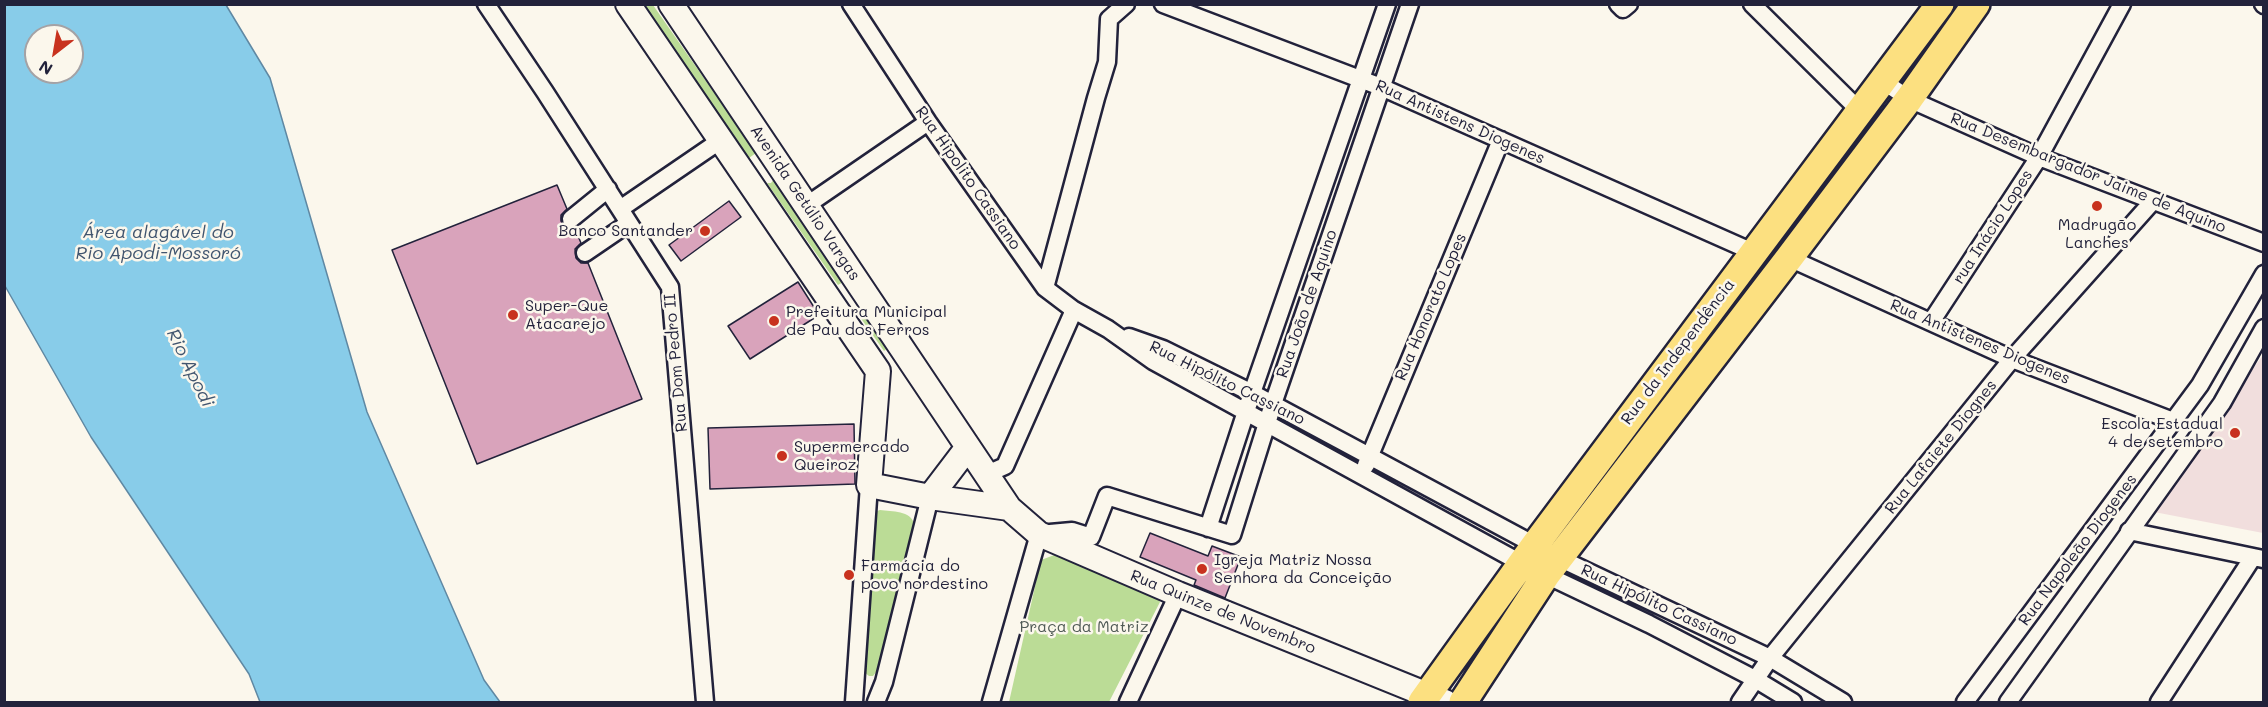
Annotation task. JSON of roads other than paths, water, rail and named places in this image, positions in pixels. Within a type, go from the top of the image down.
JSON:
[{"type":"highway","name":"Rua da Independência","points":[[1463,702],[1552,566],[1909,99],[1976,4]]},
{"type":"highway","name":"Rua da Independência","points":[[1431,700],[1528,554],[1883,81],[1933,7]]},
{"type":"main road","name":"Avenida Getúlio Vargas","points":[[628,4],[878,371],[869,485]]},
{"type":"main road","name":"Avenida Getúlio Vargas","points":[[671,4],[1009,508]]},
{"type":"main road","points":[[930,497],[968,447]]},
{"type":"main road","points":[[869,485],[930,497],[1009,508]]},
{"type":"main road","name":"Rua Quinze de Novembro","points":[[1009,508],[1039,534],[1431,700]]},
{"type":"street","name":"Rua Dom Pedro II","points":[[486,4],[670,287],[705,702]]},
{"type":"street","name":"Rua Hipolito Cassiano","points":[[851,4],[928,122],[1045,288],[1074,310],[1108,329]]},
{"type":"street","points":[[1045,288],[1107,62],[1109,19],[1126,4]]},
{"type":"street","name":"Rua Antistens Diogenes","points":[[1163,4],[1382,87],[1753,252]]},
{"type":"street","name":"Rua João de Aquino","points":[[1387,4],[1252,393],[1208,528],[1232,535],[1273,404],[1410,4]]},
{"type":"street","points":[[1752,4],[1860,111]]},
{"type":"street","name":"rua Inácio Lopes","points":[[1931,322],[2039,157],[2122,4]]},
{"type":"street","name":"Rua Desembargador Jaime de Aquino","points":[[1883,81],[1909,99],[2039,157],[2264,243]]},
{"type":"street","points":[[807,205],[928,122]]},
{"type":"street","points":[[585,253],[625,216],[721,140]]},
{"type":"street","name":"Rua Honorato Lopes","points":[[1362,475],[1501,140]]},
{"type":"street","points":[[571,219],[608,189]]},
{"type":"street","name":"Rua Lafaiete Diognes","points":[[1740,702],[1770,658],[2012,359],[2153,201]]},
{"type":"street","name":"Rua Antistenes Diogenes","points":[[1789,258],[2012,359],[2173,421]]},
{"type":"street","name":"Rua Napoleão Diogenes","points":[[1965,702],[2200,385],[2264,274]]},
{"type":"street","points":[[987,474],[1005,466],[1074,310]]},
{"type":"street","name":"Rua Napoleão Diogenes","points":[[2008,702],[2222,403],[2264,328]]},
{"type":"street","name":"Rua Hipólito Cassiano","points":[[1108,329],[1163,349],[1370,455],[1528,554]]},
{"type":"street","name":"Rua Hipólito Cassiano","points":[[1108,329],[1153,361],[1362,475],[1552,566],[1770,658],[1843,702]]},
{"type":"street","points":[[2200,385],[2222,403]]},
{"type":"street","points":[[854,702],[869,485]]},
{"type":"street","points":[[991,702],[1039,534],[1072,531],[1091,537],[1107,496],[1208,528]]},
{"type":"street","points":[[876,702],[884,682],[930,497]]},
{"type":"street","points":[[2130,531],[2258,558],[2159,702]]},
{"type":"street","name":"Rua Hipólito Cassiano","points":[[1552,566],[1649,624],[1755,679],[1793,702]]},
{"type":"street","points":[[1128,702],[1178,594]]},
{"type":"water","name":"Área alagável do Rio Apodi-Mossoró","points":[[5,4],[226,5],[270,78],[367,412],[484,680],[500,702],[260,702],[249,674],[91,437],[5,286]]},
{"type":"place","name":"Madrugão Lanches","points":[[2097,206]]},
{"type":"place","name":"Banco Santander","points":[[705,231]]},
{"type":"place","name":"Super-Que Atacarejo","points":[[513,315]]},
{"type":"place","name":"Prefeitura Municipal de Pau dos Ferros","points":[[774,321]]},
{"type":"place","name":"Escola Estadual 4 de setembro","points":[[2235,433]]},
{"type":"place","name":"Supermercado Queiroz","points":[[782,456]]},
{"type":"place","name":"Igreja Matriz Nossa Senhora da Conceição","points":[[1202,569]]},
{"type":"place","name":"Farmácia do povo nordestino","points":[[849,575]]},
{"type":"water label","name":"Rio Apodi","points":[[190,368]]},
{"type":"park label","name":"Praça da Matriz","points":[[1084,627]]}]
